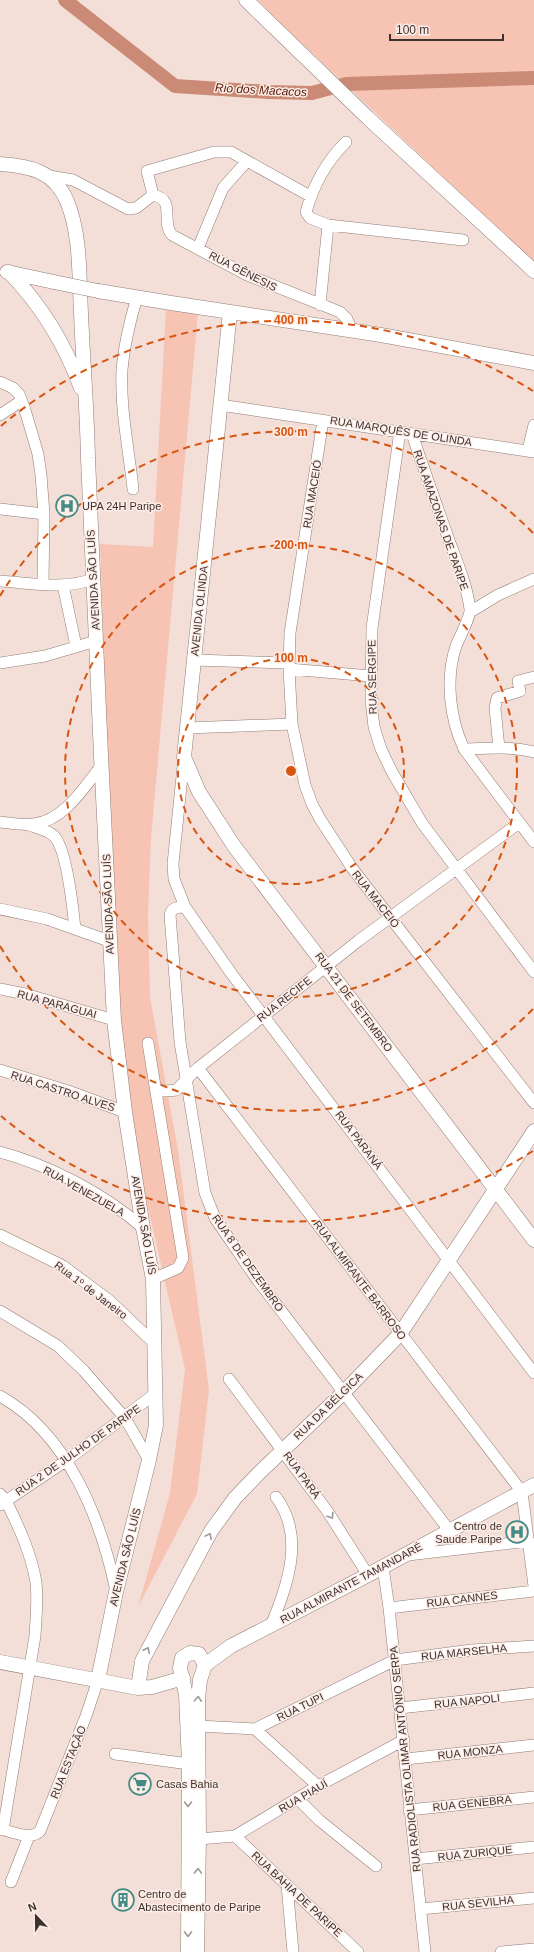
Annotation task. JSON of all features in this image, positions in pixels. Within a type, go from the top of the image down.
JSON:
[{"type":"main road","points":[[246,0],[328,80],[534,271]]},
{"type":"main road","name":"AVENIDA SÃO LUÍS","points":[[0,164],[15,165],[37,170],[49,176],[61,189],[72,215],[76,244],[86,406],[114,1020],[125,1112],[143,1228],[153,1279],[156,1425],[149,1460],[116,1592],[98,1680]]},
{"type":"main road","points":[[5,271],[35,301],[56,333],[73,367],[86,406]]},
{"type":"main road","points":[[5,271],[98,291],[352,330],[534,363]]},
{"type":"main road","name":"AVENIDA OLINDA","points":[[184,757],[230,312]]},
{"type":"main road","name":"RUA 21 DE SETEMBRO","points":[[184,757],[199,792],[215,819],[534,1240]]},
{"type":"main road","name":"RUA DA BÉLGICA","points":[[138,1688],[142,1661],[211,1531],[235,1498],[283,1450],[343,1394],[400,1334],[534,1130]]},
{"type":"main road","name":"RUA ALMIRANTE TAMANDARÉ","points":[[182,1678],[180,1668],[182,1658],[190,1653],[202,1659],[231,1646],[404,1556],[449,1530],[528,1489]]},
{"type":"main road","points":[[196,1952],[199,1839],[198,1699],[202,1659]]},
{"type":"main road","points":[[0,1662],[138,1688],[152,1687],[182,1678],[186,1695],[188,1764],[188,1952]]},
{"type":"street","points":[[346,142],[332,158],[310,196],[306,212],[307,216],[328,225],[463,240]]},
{"type":"street","points":[[49,176],[73,180],[128,209],[136,208],[153,195],[147,171],[222,151],[238,155],[310,196]]},
{"type":"street","points":[[198,248],[223,188],[247,160]]},
{"type":"street","name":"RUA GÊNESIS","points":[[153,195],[162,198],[167,205],[169,231],[172,234],[247,275],[344,315],[352,330]]},
{"type":"street","points":[[320,305],[328,225]]},
{"type":"street","points":[[133,489],[122,393],[122,370],[129,325],[137,297]]},
{"type":"street","points":[[0,382],[13,388],[19,394],[38,454],[44,514],[43,584]]},
{"type":"street","points":[[0,415],[22,400]]},
{"type":"street","name":"RUA MARQUÊS DE OLINDA","points":[[220,405],[531,451]]},
{"type":"street","name":"RUA MACEIÓ","points":[[323,420],[290,633],[289,666],[292,724],[302,770],[312,804],[352,868],[534,1103]]},
{"type":"street","points":[[531,451],[534,425]]},
{"type":"street","name":"RUA SERGIPE","points":[[400,431],[372,628],[371,700],[374,727],[381,749],[422,823],[534,972]]},
{"type":"street","name":"RUA AMAZONAS DE PARIPE","points":[[412,434],[463,580],[470,612]]},
{"type":"street","points":[[0,509],[44,514]]},
{"type":"street","points":[[534,578],[498,595],[470,612],[456,647],[452,663],[450,682],[453,718],[457,734],[464,749],[534,842]]},
{"type":"street","points":[[0,581],[63,585],[82,584],[94,579]]},
{"type":"street","points":[[63,585],[76,646]]},
{"type":"street","points":[[0,663],[45,656],[96,641]]},
{"type":"street","points":[[194,660],[289,666],[371,676]]},
{"type":"street","points":[[499,748],[495,708],[497,698],[520,691],[518,682],[534,677]]},
{"type":"street","points":[[187,728],[292,724]]},
{"type":"street","points":[[464,749],[499,748],[521,749],[534,752]]},
{"type":"street","name":"AVENIDA OLINDA","points":[[184,757],[173,864],[178,893],[185,907]]},
{"type":"street","points":[[0,822],[35,824],[54,817],[66,809],[102,764]]},
{"type":"street","name":"RUA RECIFE","points":[[156,1091],[176,1090],[180,1088],[186,1078],[326,966],[519,823]]},
{"type":"street","points":[[27,824],[54,835],[59,842],[69,885],[75,929]]},
{"type":"street","name":"RUA PARANÁ","points":[[185,907],[231,973],[450,1260],[534,1373]]},
{"type":"street","name":"RUA 8 DE DEZEMBRO","points":[[185,907],[174,908],[170,914],[180,1042],[205,1193],[211,1211],[256,1278],[343,1394],[449,1530]]},
{"type":"street","points":[[0,909],[47,919],[110,941]]},
{"type":"street","name":"RUA PARAGUAI","points":[[0,989],[25,994],[114,1020]]},
{"type":"street","points":[[148,1043],[183,1258],[178,1268],[153,1279]]},
{"type":"street","name":"RUA ALMIRANTE BARROSO","points":[[198,1068],[400,1334],[528,1489]]},
{"type":"street","name":"RUA CASTRO ALVES","points":[[0,1070],[68,1091],[125,1112]]},
{"type":"street","name":"RUA VENEZUELA","points":[[0,1152],[55,1172],[130,1216],[143,1228]]},
{"type":"street","name":"Rua 1º de Janeiro","points":[[0,1235],[63,1266],[110,1301],[155,1344]]},
{"type":"street","points":[[0,1311],[58,1346],[84,1371],[125,1418],[149,1460]]},
{"type":"street","name":"RUA PARÁ","points":[[229,1379],[328,1512],[368,1575]]},
{"type":"street","name":"RUA 2 DE JULHO DE PARIPE","points":[[2,1500],[67,1460],[156,1394]]},
{"type":"street","points":[[0,1396],[39,1426],[67,1460],[89,1504],[108,1560],[116,1592]]},
{"type":"street","points":[[134,1434],[153,1438]]},
{"type":"street","points":[[528,1489],[529,1541],[534,1586]]},
{"type":"street","points":[[271,1626],[286,1585],[292,1550],[290,1528],[282,1507],[276,1497]]},
{"type":"street","points":[[2,1500],[28,1550],[36,1583],[37,1604],[35,1636],[1,1830],[29,1836],[11,1882]]},
{"type":"street","points":[[404,1556],[529,1541]]},
{"type":"street","points":[[108,1560],[111,1563],[122,1566]]},
{"type":"street","name":"RUA RADIOLISTA OLIMAR ANTÔNIO SERPA","points":[[383,1567],[390,1608],[406,1759],[409,1810],[422,1909],[425,1952]]},
{"type":"street","name":"RUA CANNES","points":[[390,1608],[534,1591]]},
{"type":"street","name":"RUA MARSELHA","points":[[395,1660],[472,1650],[534,1646]]},
{"type":"street","name":"RUA TUPI","points":[[199,1726],[255,1729],[395,1660]]},
{"type":"street","name":"RUA ESTAÇÃO","points":[[29,1836],[37,1834],[40,1831],[84,1723],[98,1680]]},
{"type":"street","name":"RUA NAPOLI","points":[[400,1708],[534,1693]]},
{"type":"street","points":[[255,1729],[318,1786]]},
{"type":"street","name":"RUA PIAUÍ","points":[[199,1839],[235,1836],[318,1786],[404,1740]]},
{"type":"street","name":"RUA MONZA","points":[[406,1759],[534,1745]]},
{"type":"street","points":[[115,1754],[188,1764]]},
{"type":"street","name":"RUA GENEBRA","points":[[409,1810],[534,1797]]},
{"type":"street","points":[[297,1798],[319,1820],[376,1866]]},
{"type":"street","name":"RUA BAHIA DE PARIPE","points":[[235,1836],[358,1952]]},
{"type":"street","name":"RUA ZURIQUE","points":[[415,1859],[534,1847]]},
{"type":"street","points":[[287,1885],[293,1952]]},
{"type":"street","name":"RUA SEVILHA","points":[[422,1909],[534,1898]]},
{"type":"street","points":[[501,1952],[534,1949]]},
{"type":"shaded area","points":[[258,0],[534,0],[534,263],[289,31]]},
{"type":"shaded area","points":[[166,308],[198,313],[151,838],[148,913],[150,997],[178,1150],[209,1390],[197,1494],[138,1607],[170,1493],[185,1369],[126,1112],[103,764],[103,625],[100,544],[153,547]]},
{"type":"waterway","name":"Rio dos Macacos","points":[[65,0],[175,86],[268,92],[312,93],[346,84],[534,78]]},
{"type":"place","name":"UPA 24H Paripe","points":[[67,506]]},
{"type":"place","name":"Centro de Saude Paripe","points":[[517,1532]]},
{"type":"place","name":"Casas Bahia","points":[[140,1784]]},
{"type":"place","name":"Centro de Abastecimento de Paripe","points":[[123,1900]]}]
